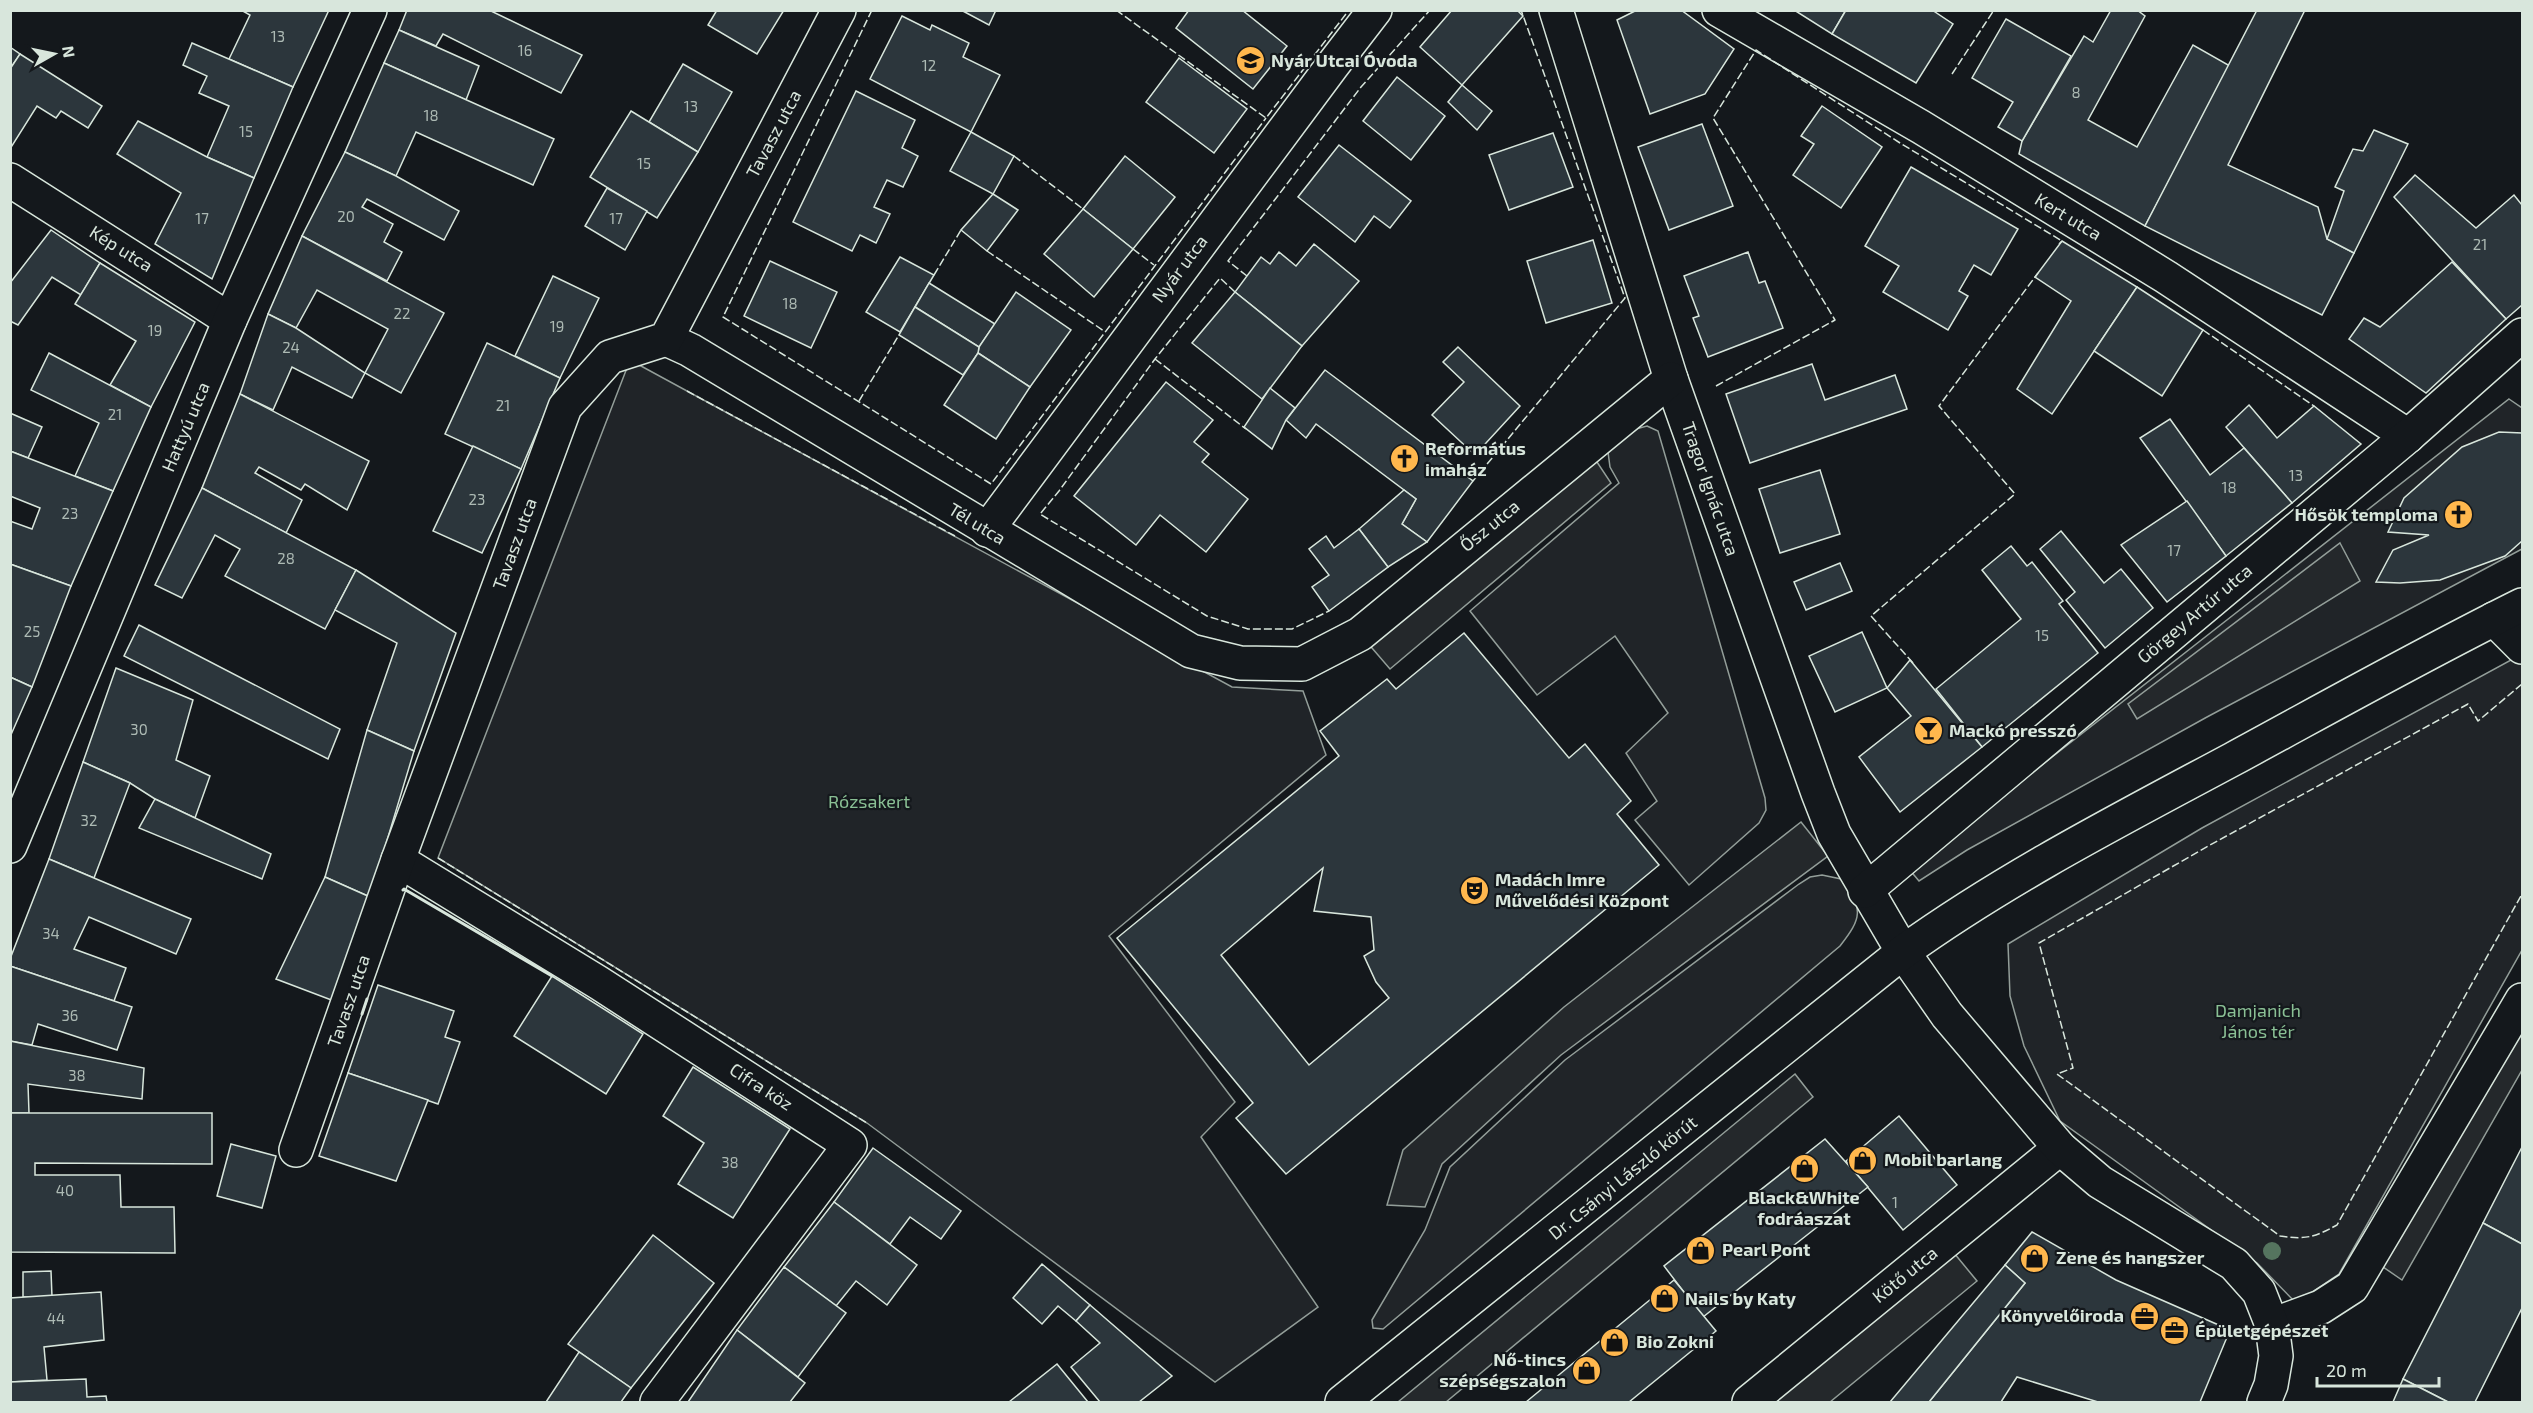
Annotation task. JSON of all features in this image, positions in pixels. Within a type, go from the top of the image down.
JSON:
[{"type":"street","name":"Hattyú utca","points":[[10,846],[230,320],[370,10]]},
{"type":"street","name":"Tavasz utca","points":[[296,1150],[398,860],[566,407],[610,357],[666,339],[839,10]]},
{"type":"street","name":"Nyár utca","points":[[987,530],[1375,10]]},
{"type":"street","name":"Tragor Ignác utca","points":[[1556,10],[1671,379],[1834,834],[1865,891],[1903,952]]},
{"type":"street","name":"Kert utca","points":[[1719,10],[1921,127],[2166,277],[2408,436]]},
{"type":"street","name":"Kép utca","points":[[10,180],[230,320]]},
{"type":"street","name":"Görgey Artúr utca","points":[[1865,891],[2408,436],[2523,334]]},
{"type":"street","name":"Tél utca","points":[[666,339],[690,350],[1191,651],[1240,663],[1302,664]]},
{"type":"street","name":"Ősz utca","points":[[1302,664],[1360,634],[1671,379]]},
{"type":"street","points":[[2264,1402],[2271,1385],[2276,1356],[2272,1325],[2259,1292],[2234,1264],[2100,1182],[2060,1148],[1947,1015],[1903,952],[1934,930],[2070,848],[2523,605]]},
{"type":"street","points":[[2494,619],[2523,647]]},
{"type":"street","name":"Cifra köz","points":[[398,860],[599,983],[850,1145],[657,1402]]},
{"type":"street","name":"Dr. Csányi László körút","points":[[1342,1402],[1903,952]]},
{"type":"street","points":[[2272,1325],[2321,1307],[2352,1287],[2523,1000]]},
{"type":"street","name":"Kötő utca","points":[[1749,1402],[2060,1148]]},
{"type":"green space","name":"Rózsakert","points":[[630,360],[1232,687],[1303,691],[1326,755],[1109,936],[1235,1102],[1201,1137],[1318,1307],[1215,1382],[867,1123],[438,858]]},
{"type":"green space","points":[[2509,399],[2522,408],[2522,549],[2207,717],[1967,850],[1919,881],[1909,869]]},
{"type":"green space","points":[[1647,426],[1658,431],[1765,798],[1766,810],[1759,823],[1689,885],[1635,820],[1657,801],[1626,753],[1668,713],[1615,636],[1537,695],[1470,611],[1619,483],[1610,467],[1608,452],[1632,430]]},
{"type":"green space","name":"Damjanich János tér","points":[[2522,654],[2522,950],[2339,1274],[2296,1303],[2257,1263],[2060,1121],[2024,1046],[2010,996],[2008,944],[2202,828]]},
{"type":"green space","points":[[1822,875],[1841,879],[1857,906],[1853,928],[1840,946],[1383,1329],[1373,1328],[1372,1320],[1425,1230],[1450,1167],[1565,1060],[1799,884],[1810,877]]},
{"type":"shaded area","points":[[1587,447],[1611,483],[1390,669],[1360,634]]},
{"type":"shaded area","points":[[2340,543],[2360,581],[2137,719],[2128,704]]},
{"type":"shaded area","points":[[1801,822],[1828,856],[1561,1055],[1442,1164],[1425,1207],[1387,1205],[1403,1150],[1564,1007]]},
{"type":"shaded area","points":[[2522,1000],[2522,1070],[2402,1280],[2370,1258]]},
{"type":"shaded area","points":[[1795,1074],[1813,1097],[1446,1402],[1398,1402]]},
{"type":"shaded area","points":[[1945,1242],[1977,1281],[1830,1402],[1749,1402]]},
{"type":"building","points":[[241,10],[329,10],[293,87],[229,59],[250,15]]},
{"type":"building","points":[[407,10],[489,10],[582,55],[561,93],[443,34],[436,46],[399,30]]},
{"type":"building","points":[[717,10],[784,10],[757,54],[708,25]]},
{"type":"building","points":[[961,10],[996,10],[989,25]]},
{"type":"building","points":[[1189,10],[1242,10],[1287,46],[1253,89],[1176,28]]},
{"type":"building","points":[[1452,10],[1517,10],[1523,16],[1462,85],[1420,47]]},
{"type":"building","points":[[1637,10],[1681,10],[1734,49],[1705,94],[1650,114],[1617,20]]},
{"type":"building","points":[[1794,10],[1846,10],[1832,34]]},
{"type":"building","points":[[1846,10],[1932,10],[1953,24],[1916,83],[1832,34]]},
{"type":"building","points":[[2111,10],[2137,10],[2145,16],[2088,120],[2137,147],[2193,45],[2230,66],[2145,226],[2019,154],[2022,141],[2084,36],[2093,42]]},
{"type":"building","points":[[2257,10],[2305,10],[2228,165],[2318,207],[2327,239],[2354,253],[2322,315],[2145,226]]},
{"type":"building","points":[[902,16],[930,30],[932,25],[969,43],[963,57],[1000,75],[971,132],[870,79]]},
{"type":"building","points":[[2006,19],[2071,56],[2022,141],[1998,127],[2013,102],[1972,78]]},
{"type":"building","points":[[399,30],[479,66],[466,100],[384,63]]},
{"type":"building","points":[[192,43],[293,87],[254,178],[207,157],[229,106],[199,93],[207,76],[183,65]]},
{"type":"building","points":[[10,47],[20,54],[10,69]]},
{"type":"building","points":[[20,54],[102,106],[88,128],[61,111],[56,118],[37,106],[10,149],[10,69]]},
{"type":"building","points":[[1179,58],[1247,109],[1214,153],[1146,102]]},
{"type":"building","points":[[384,63],[554,139],[533,185],[416,132],[396,176],[345,152]]},
{"type":"building","points":[[683,64],[732,92],[698,152],[649,122]]},
{"type":"building","points":[[1397,77],[1445,116],[1411,160],[1363,121]]},
{"type":"building","points":[[1462,85],[1492,111],[1477,130],[1448,102]]},
{"type":"building","points":[[856,91],[915,120],[902,148],[918,156],[903,187],[887,180],[874,207],[890,214],[876,243],[860,235],[852,251],[793,222]]},
{"type":"building","points":[[1822,106],[1882,147],[1841,208],[1793,175],[1814,144],[1801,136]]},
{"type":"building","points":[[631,111],[698,152],[657,218],[590,177]]},
{"type":"building","points":[[138,121],[207,157],[254,178],[212,279],[155,244],[181,193],[117,154]]},
{"type":"building","points":[[1702,124],[1733,206],[1669,230],[1638,147]]},
{"type":"building","points":[[2374,130],[2408,144],[2354,253],[2327,239],[2344,191],[2335,187],[2353,149],[2363,151]]},
{"type":"building","points":[[971,132],[1014,156],[993,194],[950,171]]},
{"type":"building","points":[[1553,133],[1573,187],[1509,210],[1489,155]]},
{"type":"building","points":[[1339,145],[1411,201],[1390,228],[1374,216],[1355,242],[1298,197]]},
{"type":"building","points":[[345,152],[396,176],[459,211],[444,240],[367,199],[362,207],[393,224],[384,242],[402,252],[387,281],[302,236]]},
{"type":"building","points":[[1125,156],[1175,197],[1133,249],[1083,209]]},
{"type":"building","points":[[1911,167],[2018,229],[1991,275],[1974,265],[1959,291],[1968,296],[1948,330],[1883,292],[1899,266],[1865,246]]},
{"type":"building","points":[[2415,175],[2476,228],[2514,195],[2522,205],[2522,305],[2506,319],[2394,197]]},
{"type":"building","points":[[607,188],[647,211],[625,250],[585,226]]},
{"type":"building","points":[[993,194],[1018,210],[987,251],[961,230]]},
{"type":"building","points":[[1083,209],[1133,249],[1094,297],[1044,254]]},
{"type":"building","points":[[51,230],[100,263],[81,295],[52,277],[18,325],[10,321],[10,283]]},
{"type":"building","points":[[302,236],[444,313],[401,393],[365,373],[388,329],[317,290],[296,328],[268,314]]},
{"type":"building","points":[[1593,240],[1612,303],[1546,323],[1527,261]]},
{"type":"building","points":[[2062,241],[2137,287],[2052,414],[2017,389],[2071,301],[2035,277]]},
{"type":"building","points":[[1314,244],[1359,281],[1302,346],[1235,292],[1261,257],[1270,264],[1279,252],[1296,266]]},
{"type":"building","points":[[1748,252],[1759,283],[1765,281],[1783,328],[1708,357],[1693,318],[1699,316],[1684,276]]},
{"type":"building","points":[[900,257],[934,275],[900,332],[866,312]]},
{"type":"building","points":[[770,261],[837,292],[811,348],[744,316]]},
{"type":"building","points":[[2452,262],[2506,319],[2426,393],[2349,339],[2364,318],[2380,327]]},
{"type":"building","points":[[100,263],[195,322],[151,407],[110,385],[136,341],[75,304]]},
{"type":"building","points":[[553,276],[599,298],[560,378],[515,356]]},
{"type":"building","points":[[929,283],[995,324],[979,347],[915,307]]},
{"type":"building","points":[[2137,287],[2203,330],[2162,396],[2094,351]]},
{"type":"building","points":[[1016,292],[1071,330],[1030,387],[978,353],[979,347]]},
{"type":"building","points":[[1235,292],[1302,346],[1262,399],[1192,343]]},
{"type":"building","points":[[915,307],[979,347],[978,353],[963,375],[899,335]]},
{"type":"building","points":[[268,314],[296,328],[365,373],[352,398],[292,367],[273,410],[240,394]]},
{"type":"building","points":[[487,343],[560,378],[521,469],[445,434]]},
{"type":"building","points":[[1458,347],[1520,406],[1475,455],[1432,415],[1464,382],[1443,362]]},
{"type":"building","points":[[49,353],[151,407],[113,491],[75,476],[99,423],[31,390]]},
{"type":"building","points":[[978,353],[1030,387],[996,439],[944,405]]},
{"type":"building","points":[[1812,364],[1825,400],[1895,375],[1907,409],[1750,463],[1726,394]]},
{"type":"building","name":"Református imaház","points":[[1325,370],[1473,481],[1427,542],[1402,524],[1416,499],[1316,424],[1306,438],[1286,420]]},
{"type":"building","points":[[1166,382],[1213,420],[1194,442],[1209,454],[1202,462],[1248,499],[1206,552],[1160,515],[1136,545],[1074,496]]},
{"type":"building","points":[[1270,388],[1295,408],[1286,420],[1272,449],[1244,427]]},
{"type":"building","points":[[240,394],[369,461],[347,510],[305,484],[301,490],[259,467],[255,473],[302,500],[286,533],[202,488]]},
{"type":"building","points":[[2249,405],[2277,438],[2314,406],[2361,444],[2292,503],[2226,427]]},
{"type":"building","points":[[10,413],[42,427],[28,458],[10,451]]},
{"type":"building","points":[[2170,419],[2210,475],[2244,448],[2292,503],[2226,556],[2140,438]]},
{"type":"building","name":"Hősök temploma","points":[[2499,432],[2522,433],[2522,541],[2505,556],[2440,580],[2376,582],[2393,550],[2429,535],[2388,532],[2404,498],[2462,447]]},
{"type":"building","points":[[473,446],[521,469],[482,553],[433,531]]},
{"type":"building","points":[[10,451],[113,491],[71,586],[10,564],[10,521],[32,529],[40,508],[10,496]]},
{"type":"building","points":[[1820,470],[1840,534],[1780,553],[1759,489]]},
{"type":"building","points":[[202,488],[356,570],[325,629],[225,576],[240,549],[215,535],[182,598],[155,585]]},
{"type":"building","points":[[1404,490],[1416,499],[1402,524],[1427,542],[1388,567],[1359,529]]},
{"type":"building","points":[[2187,501],[2226,556],[2167,602],[2121,545]]},
{"type":"building","points":[[1359,529],[1388,567],[1329,611],[1312,587],[1329,575],[1309,549],[1326,536],[1334,548]]},
{"type":"building","points":[[2061,531],[2104,583],[2121,569],[2153,608],[2105,648],[2066,600],[2075,592],[2040,549]]},
{"type":"building","points":[[2011,546],[2027,566],[2032,562],[2063,601],[2059,604],[2098,653],[1982,747],[1936,689],[2021,619],[1982,570]]},
{"type":"building","points":[[1840,563],[1852,591],[1806,610],[1794,582]]},
{"type":"building","points":[[10,564],[71,586],[32,687],[10,677]]},
{"type":"building","points":[[356,570],[456,633],[414,751],[367,730],[397,643],[335,610]]},
{"type":"building","points":[[139,625],[340,729],[328,759],[124,656]]},
{"type":"building","points":[[1862,632],[1887,688],[1835,712],[1809,656]]},
{"type":"building","name":"Madách Imre Művelődési Központ","points":[[1464,633],[1569,758],[1585,744],[1631,801],[1617,814],[1659,865],[1286,1174],[1236,1118],[1253,1103],[1117,938],[1339,756],[1320,731],[1387,679],[1396,689]],"holes":[[[1323,868],[1314,911],[1371,917],[1374,950],[1364,956],[1376,982],[1389,998],[1309,1065],[1221,955]]]},
{"type":"building","points":[[1910,660],[1982,747],[1900,812],[1859,757],[1911,716],[1887,688]]},
{"type":"building","points":[[116,668],[193,700],[176,760],[210,776],[195,818],[155,799],[130,783],[83,762]]},
{"type":"building","points":[[10,677],[32,687],[10,737]]},
{"type":"building","points":[[367,730],[414,751],[370,897],[325,877]]},
{"type":"building","points":[[83,762],[130,783],[94,878],[49,859]]},
{"type":"building","points":[[155,799],[271,854],[262,879],[139,828]]},
{"type":"building","points":[[49,859],[191,919],[176,954],[89,917],[74,949],[126,968],[114,1001],[10,966],[10,959]]},
{"type":"building","points":[[325,877],[370,897],[334,1001],[276,979]]},
{"type":"building","points":[[10,966],[132,1007],[117,1050],[38,1024],[32,1045],[10,1041]]},
{"type":"building","points":[[552,976],[643,1034],[606,1094],[514,1036]]},
{"type":"building","points":[[378,985],[454,1011],[445,1037],[460,1042],[438,1104],[348,1073]]},
{"type":"building","points":[[10,1041],[144,1068],[142,1099],[28,1084],[29,1113],[10,1113]]},
{"type":"building","points":[[693,1067],[790,1129],[733,1218],[678,1184],[704,1143],[663,1116]]},
{"type":"building","points":[[348,1073],[428,1100],[396,1181],[319,1156]]},
{"type":"building","points":[[10,1113],[212,1113],[212,1164],[35,1163],[35,1175],[120,1175],[121,1207],[174,1207],[175,1253],[10,1252]]},
{"type":"building","points":[[1899,1116],[1957,1185],[1903,1230],[1846,1161]]},
{"type":"building","points":[[1825,1139],[1868,1187],[1703,1317],[1664,1266]]},
{"type":"building","points":[[231,1144],[276,1156],[262,1208],[217,1196]]},
{"type":"building","points":[[2522,1147],[2522,1244],[2483,1223]]},
{"type":"building","points":[[873,1148],[961,1211],[941,1239],[910,1217],[890,1244],[834,1202]]},
{"type":"building","points":[[834,1202],[917,1265],[887,1305],[856,1281],[836,1306],[784,1267]]},
{"type":"building","points":[[2483,1223],[2522,1244],[2522,1308],[2475,1402],[2448,1402],[2403,1379]]},
{"type":"building","points":[[2032,1232],[2116,1280],[2230,1330],[2200,1402],[2098,1402],[2017,1377],[2001,1402],[1929,1402],[2025,1283],[2005,1265]]},
{"type":"building","points":[[653,1235],[714,1283],[631,1388],[568,1344]]},
{"type":"building","points":[[1042,1264],[1090,1305],[1076,1321],[1058,1306],[1042,1324],[1013,1298]]},
{"type":"building","points":[[2005,1265],[2025,1283],[1929,1402],[1890,1402]]},
{"type":"building","points":[[784,1267],[846,1313],[798,1377],[737,1330]]},
{"type":"building","points":[[51,1271],[52,1297],[23,1297],[23,1272]]},
{"type":"building","points":[[1674,1280],[1716,1331],[1629,1402],[1526,1402]]},
{"type":"building","points":[[101,1292],[104,1340],[44,1347],[47,1380],[10,1382],[10,1298]]},
{"type":"building","points":[[1090,1305],[1172,1376],[1139,1402],[1100,1402],[1071,1367],[1100,1343],[1076,1321]]},
{"type":"building","points":[[737,1330],[805,1383],[790,1402],[688,1402]]},
{"type":"building","points":[[579,1352],[631,1388],[621,1402],[546,1402]]},
{"type":"building","points":[[1057,1364],[1088,1402],[1009,1402]]},
{"type":"building","points":[[86,1379],[87,1397],[106,1396],[107,1402],[10,1402],[10,1382]]},
{"type":"building","points":[[2403,1379],[2448,1402],[2393,1402]]},
{"type":"fence","points":[[872,10],[723,317],[991,484],[1266,118]]},
{"type":"fence","points":[[1116,10],[1266,118],[1349,10]]},
{"type":"fence","points":[[1247,276],[1228,261],[1361,87],[1430,10]]},
{"type":"fence","points":[[1473,481],[1625,298],[1521,10]]},
{"type":"fence","points":[[1952,74],[1994,10]]},
{"type":"fence","points":[[1716,386],[1835,320],[1713,118],[1756,50],[1900,143],[2062,241],[2059,244]]},
{"type":"fence","points":[[1014,156],[1083,209]]},
{"type":"fence","points":[[934,275],[961,230]]},
{"type":"fence","points":[[1133,249],[1154,265]]},
{"type":"fence","points":[[987,251],[1104,331]]},
{"type":"fence","points":[[1913,663],[1871,616],[2015,494],[1939,406],[2038,273]]},
{"type":"fence","points":[[1235,292],[1220,278],[1155,359],[1040,514],[1207,616],[1248,629],[1292,629],[1329,611]]},
{"type":"fence","points":[[2203,330],[2314,406]]},
{"type":"fence","points":[[859,401],[899,335]]},
{"type":"fence","points":[[1155,359],[1246,429]]},
{"type":"fence","points":[[687,391],[955,536]]},
{"type":"fence","points":[[2522,684],[2478,721],[2468,704],[2210,845],[2039,943],[2073,1068],[2057,1074],[2280,1236],[2297,1238],[2316,1235],[2337,1225],[2522,894]]},
{"type":"fence","points":[[438,858],[867,1123]]},
{"type":"wall","points":[[403,890],[552,976]]},
{"type":"wall","points":[[362,1014],[367,999]]},
{"type":"place","name":"Nyár Utcai Óvoda","points":[[1250,61]]},
{"type":"place","name":"Református imaház","points":[[1404,459]]},
{"type":"place","name":"Hősök temploma","points":[[2459,515]]},
{"type":"place","name":"Mackó presszó","points":[[1928,731]]},
{"type":"place","name":"Madách Imre Művelődési Központ","points":[[1474,890]]},
{"type":"place","name":"Mobil barlang","points":[[1863,1160]]},
{"type":"place","name":"Black&White fodráaszat","points":[[1804,1169]]},
{"type":"place","name":"Pearl Pont","points":[[1701,1250]]},
{"type":"place","name":"Zene és hangszer","points":[[2035,1258]]},
{"type":"place","name":"Nails by Katy","points":[[1664,1299]]},
{"type":"place","name":"Könyvelőiroda","points":[[2145,1316]]},
{"type":"place","name":"Épületgépészet","points":[[2174,1331]]},
{"type":"place","name":"Bio Zokni","points":[[1615,1342]]},
{"type":"place","name":"Nő-tincs szépségszalon","points":[[1587,1370]]}]
